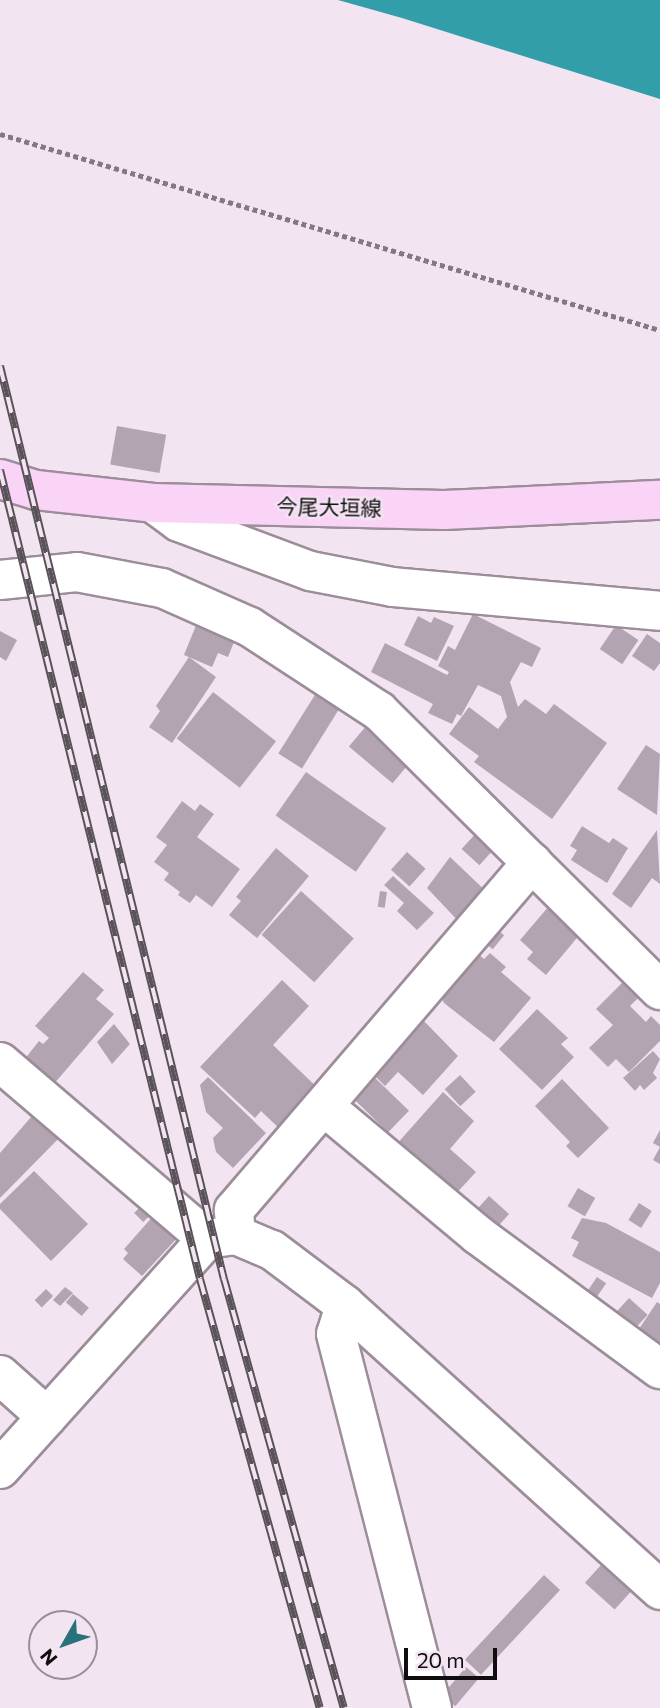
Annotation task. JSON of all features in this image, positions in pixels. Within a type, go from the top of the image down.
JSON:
[{"type":"main road","name":"今尾大垣線","points":[[0,479],[36,490],[153,503],[444,510],[660,499]]},
{"type":"street","points":[[153,503],[179,522],[310,571],[393,587],[660,611]]},
{"type":"street","points":[[0,580],[77,572],[162,588],[250,627],[379,711],[660,990]]},
{"type":"street","points":[[0,1469],[47,1416],[221,1237],[234,1210],[533,862]]},
{"type":"street","points":[[0,1062],[221,1237],[272,1250],[345,1305],[660,1590]]},
{"type":"street","points":[[325,1107],[478,1235],[660,1369]]},
{"type":"street","points":[[345,1305],[336,1334],[432,1708]]},
{"type":"street","points":[[0,1375],[47,1416]]},
{"type":"path","points":[[0,134],[660,330]]},
{"type":"water","points":[[338,0],[660,0],[660,99],[402,18]]},
{"type":"building","points":[[117,426],[166,435],[159,473],[110,464]]},
{"type":"building","points":[[473,614],[541,648],[532,667],[521,662],[510,682],[518,707],[525,699],[546,714],[554,704],[607,743],[552,819],[474,762],[479,756],[449,734],[469,707],[498,729],[507,717],[501,696],[478,685],[461,716],[457,714],[452,724],[428,713],[433,704],[371,672],[385,643],[447,675],[449,672],[438,666],[448,646],[455,650]]},
{"type":"building","points":[[418,616],[431,623],[434,617],[454,626],[437,661],[404,645]]},
{"type":"building","points":[[199,618],[236,637],[228,657],[218,653],[212,667],[184,655]]},
{"type":"building","points":[[616,625],[638,640],[622,664],[600,649]]},
{"type":"building","points":[[0,631],[17,640],[6,661],[0,657]]},
{"type":"building","points":[[647,634],[660,643],[660,663],[654,671],[632,656]]},
{"type":"building","points":[[189,657],[216,677],[172,743],[149,727],[160,711],[156,706]]},
{"type":"building","points":[[318,690],[342,705],[302,768],[278,754]]},
{"type":"building","points":[[213,692],[276,741],[240,788],[177,738]]},
{"type":"building","points":[[372,719],[416,756],[393,783],[349,747]]},
{"type":"building","points":[[646,745],[660,754],[657,815],[617,789]]},
{"type":"building","points":[[306,772],[386,828],[356,872],[276,815]]},
{"type":"building","points":[[182,801],[195,811],[200,804],[214,814],[197,837],[240,869],[212,907],[196,895],[190,903],[178,895],[180,892],[164,880],[169,873],[154,862],[167,845],[156,837]]},
{"type":"building","points":[[582,826],[609,843],[613,838],[628,848],[607,883],[571,860],[577,850],[570,846]]},
{"type":"building","points":[[657,830],[660,884],[652,878],[631,908],[612,894]]},
{"type":"building","points":[[477,832],[495,848],[479,865],[462,849]]},
{"type":"building","points":[[276,848],[309,876],[257,938],[229,915],[241,901],[236,897]]},
{"type":"building","points":[[407,852],[426,869],[410,887],[391,870]]},
{"type":"building","points":[[450,857],[492,897],[462,925],[427,888]]},
{"type":"building","points":[[393,876],[434,913],[417,930],[397,911],[404,903],[384,885]]},
{"type":"building","points":[[301,891],[354,939],[314,982],[262,935]]},
{"type":"building","points":[[380,891],[387,892],[385,908],[378,907]]},
{"type":"building","points":[[549,906],[581,933],[546,975],[527,959],[533,952],[520,940]]},
{"type":"building","points":[[494,927],[504,935],[493,949],[483,941]]},
{"type":"building","points":[[477,953],[484,959],[490,953],[506,967],[501,972],[531,998],[494,1042],[444,1003],[440,995]]},
{"type":"building","points":[[83,972],[104,990],[96,999],[114,1014],[53,1085],[24,1060],[39,1041],[43,1044],[49,1038],[35,1026]]},
{"type":"building","points":[[282,980],[309,1006],[273,1045],[324,1094],[285,1134],[261,1111],[255,1118],[200,1067]]},
{"type":"building","points":[[623,982],[639,997],[630,1006],[646,1022],[651,1016],[660,1025],[660,1041],[629,1072],[616,1059],[608,1067],[589,1048],[613,1025],[596,1009]]},
{"type":"building","points":[[537,1009],[568,1038],[561,1044],[574,1057],[542,1090],[499,1049]]},
{"type":"building","points":[[423,1020],[458,1056],[423,1095],[398,1072],[385,1086],[373,1074]]},
{"type":"building","points":[[114,1024],[130,1044],[112,1064],[97,1042]]},
{"type":"building","points":[[653,1051],[660,1059],[653,1073],[657,1078],[644,1090],[640,1085],[635,1091],[623,1078]]},
{"type":"building","points":[[460,1075],[476,1092],[460,1106],[445,1089]]},
{"type":"building","points":[[373,1076],[409,1111],[388,1132],[352,1098]]},
{"type":"building","points":[[208,1077],[266,1133],[233,1168],[216,1152],[213,1138],[223,1128],[206,1112],[200,1085]]},
{"type":"building","points":[[562,1079],[609,1128],[578,1158],[566,1146],[570,1142],[535,1106]]},
{"type":"building","points":[[443,1092],[474,1121],[450,1149],[476,1172],[452,1198],[395,1146]]},
{"type":"building","points":[[38,1109],[63,1134],[0,1198],[0,1153]]},
{"type":"building","points":[[660,1130],[660,1147],[653,1143]]},
{"type":"building","points":[[660,1147],[660,1164],[653,1160]]},
{"type":"building","points":[[34,1171],[88,1224],[51,1261],[0,1209],[0,1204]]},
{"type":"building","points":[[578,1188],[595,1198],[585,1216],[568,1206]]},
{"type":"building","points":[[489,1196],[509,1214],[492,1233],[472,1215]]},
{"type":"building","points":[[144,1203],[153,1212],[143,1222],[134,1213]]},
{"type":"building","points":[[639,1203],[652,1211],[641,1228],[628,1220]]},
{"type":"building","points":[[155,1214],[179,1236],[142,1276],[123,1259],[128,1253],[124,1249]]},
{"type":"building","points":[[582,1218],[606,1223],[660,1252],[660,1283],[652,1298],[572,1256],[579,1242],[571,1238]]},
{"type":"building","points":[[597,1277],[606,1283],[592,1305],[582,1299]]},
{"type":"building","points":[[65,1287],[73,1293],[60,1306],[53,1300]]},
{"type":"building","points":[[46,1289],[53,1296],[42,1307],[35,1300]]},
{"type":"building","points":[[73,1294],[89,1308],[82,1316],[66,1302]]},
{"type":"building","points":[[629,1298],[648,1315],[631,1333],[612,1317]]},
{"type":"building","points":[[657,1302],[660,1304],[660,1358],[637,1332]]},
{"type":"building","points":[[601,1565],[631,1592],[615,1610],[585,1583]]},
{"type":"building","points":[[544,1575],[560,1590],[481,1675],[465,1660]]},
{"type":"building","points":[[466,1667],[479,1678],[455,1706],[442,1695]]},
{"type":"railway","points":[[0,366],[224,1279],[344,1708]]},
{"type":"railway","points":[[0,470],[200,1279],[320,1708]]}]
